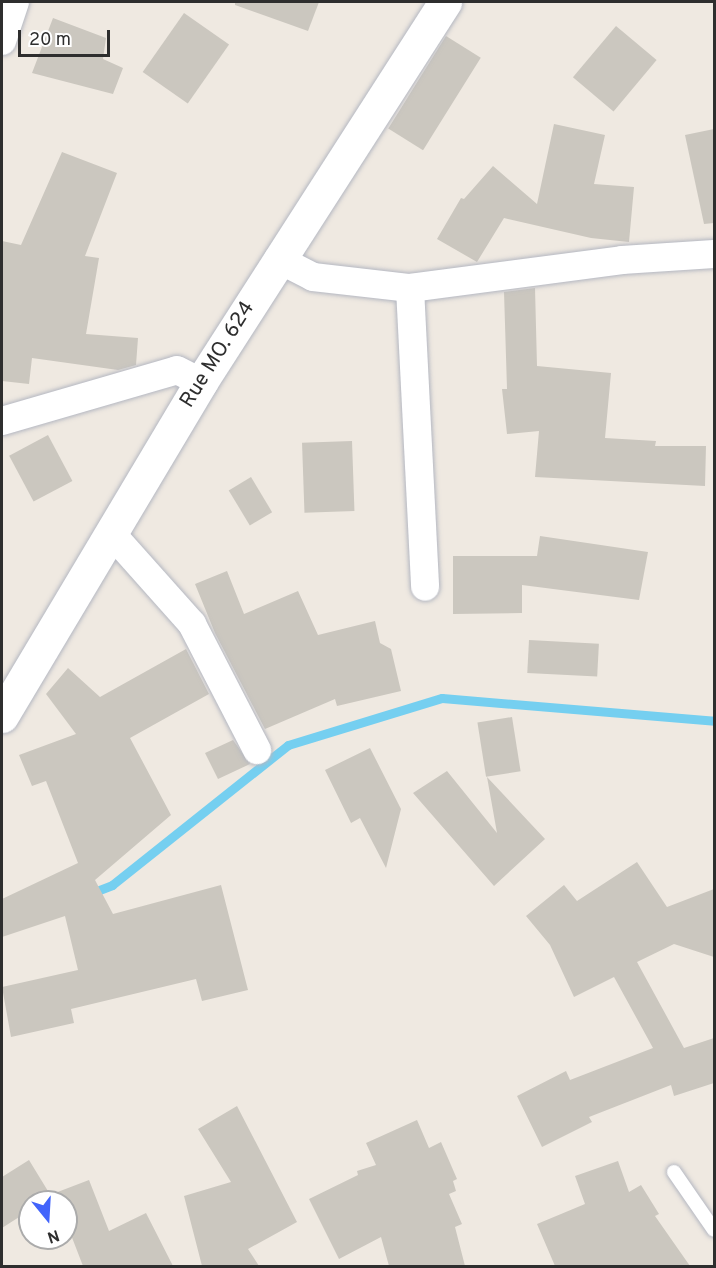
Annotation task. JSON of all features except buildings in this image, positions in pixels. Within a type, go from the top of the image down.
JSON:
[{"type":"street","points":[[2,41],[15,2]]},
{"type":"street","name":"Rue MO. 624","points":[[2,716],[201,382],[445,2]]},
{"type":"street","points":[[278,260],[313,277],[410,288],[622,260],[714,254]]},
{"type":"street","points":[[410,288],[424,587]]},
{"type":"street","points":[[2,421],[177,370],[201,382]]},
{"type":"street","points":[[111,533],[192,624],[258,750]]},
{"type":"lane","points":[[674,1172],[714,1230]]},
{"type":"waterway","points":[[89,894],[112,885],[288,745],[442,698],[714,721]]}]
